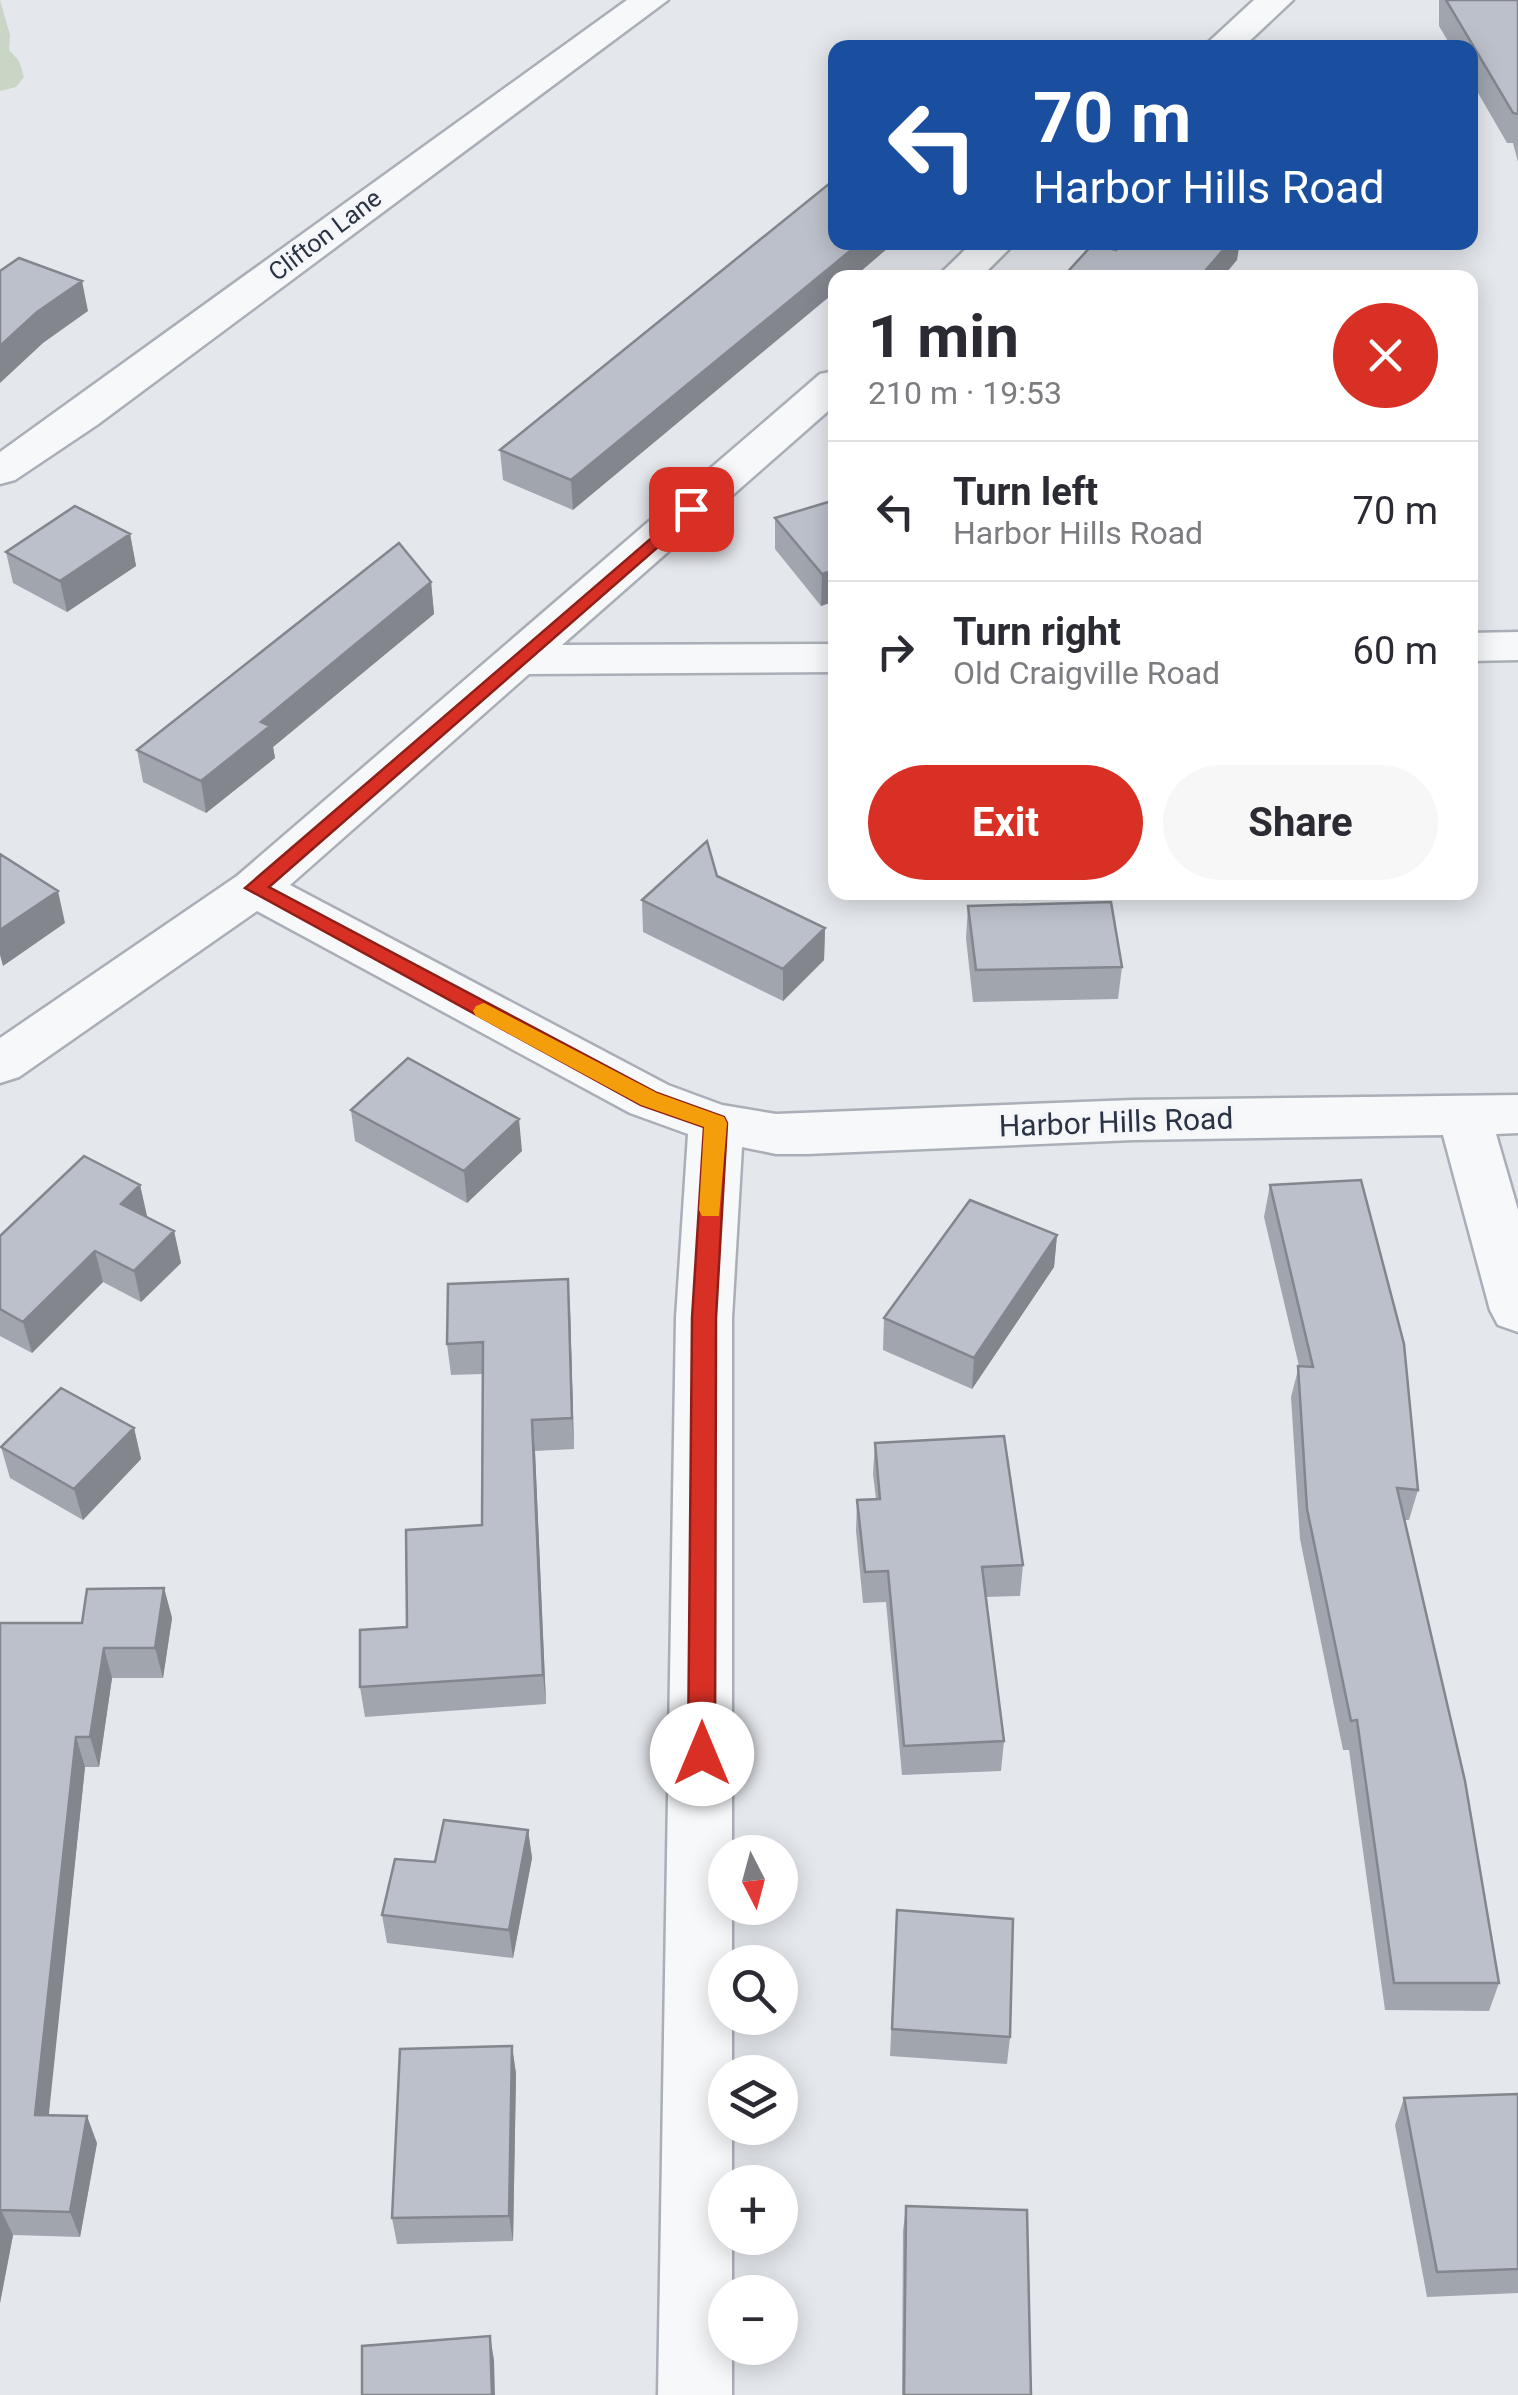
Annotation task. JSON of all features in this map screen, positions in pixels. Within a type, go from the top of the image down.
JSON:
[{"type":"street","name":"Clifton Lane","points":[[0,471],[82,416],[650,0]]},
{"type":"street","points":[[1229,40],[1275,0]]},
{"type":"street","points":[[965,270],[987,250]]},
{"type":"street","points":[[0,1064],[255,888],[828,389]]},
{"type":"street","points":[[1478,647],[1518,646]]},
{"type":"street","points":[[518,660],[828,658]]},
{"type":"street","name":"Harbor Hills Road","points":[[255,888],[649,1099],[716,1123],[776,1134],[1133,1120],[1518,1114]]},
{"type":"street","points":[[1464,1114],[1518,1310]]},
{"type":"street","points":[[695,2395],[704,1318],[716,1123]]},
{"type":"green space","points":[[0,0],[10,35],[9,50],[19,61],[24,77],[16,87],[0,91]]},
{"type":"building","points":[[1446,0],[1518,0],[1518,114],[1513,113],[1478,54],[1478,40],[1470,40]]},
{"type":"building","points":[[828,185],[828,250],[851,250],[571,480],[500,450]]},
{"type":"building","points":[[1088,250],[1223,250],[1206,270],[1069,270]]},
{"type":"building","points":[[19,258],[82,281],[37,312],[0,346],[0,271]]},
{"type":"building","points":[[828,502],[828,572],[822,574],[775,518]]},
{"type":"building","points":[[75,506],[130,534],[60,581],[6,552]]},
{"type":"building","points":[[399,543],[431,582],[261,722],[270,726],[201,781],[137,750]]},
{"type":"building","points":[[707,841],[717,876],[825,928],[783,969],[642,900]]},
{"type":"building","points":[[0,854],[58,891],[0,930]]},
{"type":"building","points":[[1111,902],[1122,967],[976,970],[968,906]]},
{"type":"building","points":[[408,1058],[519,1119],[464,1171],[351,1110]]},
{"type":"building","points":[[84,1156],[140,1185],[121,1204],[174,1231],[134,1271],[95,1251],[23,1322],[0,1309],[0,1236]]},
{"type":"building","points":[[1361,1180],[1404,1344],[1418,1490],[1397,1488],[1465,1781],[1499,1983],[1394,1983],[1357,1720],[1351,1721],[1307,1509],[1298,1366],[1313,1367],[1270,1185]]},
{"type":"building","points":[[970,1200],[1057,1235],[974,1358],[884,1318]]},
{"type":"building","points":[[568,1279],[572,1418],[532,1420],[543,1675],[360,1687],[360,1630],[407,1627],[406,1530],[482,1525],[483,1342],[447,1344],[448,1284]]},
{"type":"building","points":[[61,1388],[134,1428],[74,1489],[1,1447]]},
{"type":"building","points":[[1004,1436],[1023,1565],[982,1567],[1004,1741],[904,1746],[888,1571],[865,1572],[857,1500],[880,1499],[875,1443]]},
{"type":"building","points":[[164,1588],[155,1648],[104,1648],[90,1737],[76,1737],[35,2115],[87,2116],[70,2212],[1,2210],[0,2217],[0,1623],[82,1623],[87,1589]]},
{"type":"building","points":[[444,1820],[528,1830],[509,1930],[382,1915],[395,1859],[435,1862]]},
{"type":"building","points":[[897,1910],[1013,1919],[1010,2037],[892,2029]]},
{"type":"building","points":[[512,2046],[509,2216],[392,2218],[400,2049]]},
{"type":"building","points":[[1518,2094],[1518,2269],[1437,2272],[1404,2098]]},
{"type":"building","points":[[906,2206],[1027,2210],[1031,2395],[904,2395]]},
{"type":"building","points":[[490,2336],[492,2395],[362,2395],[362,2346]]},
{"type":"slow traffic","points":[[484,1011],[649,1099],[716,1123],[710,1210]]},
{"type":"route","points":[[691,509],[255,888],[649,1099],[716,1123],[704,1318],[702,1754]]}]
